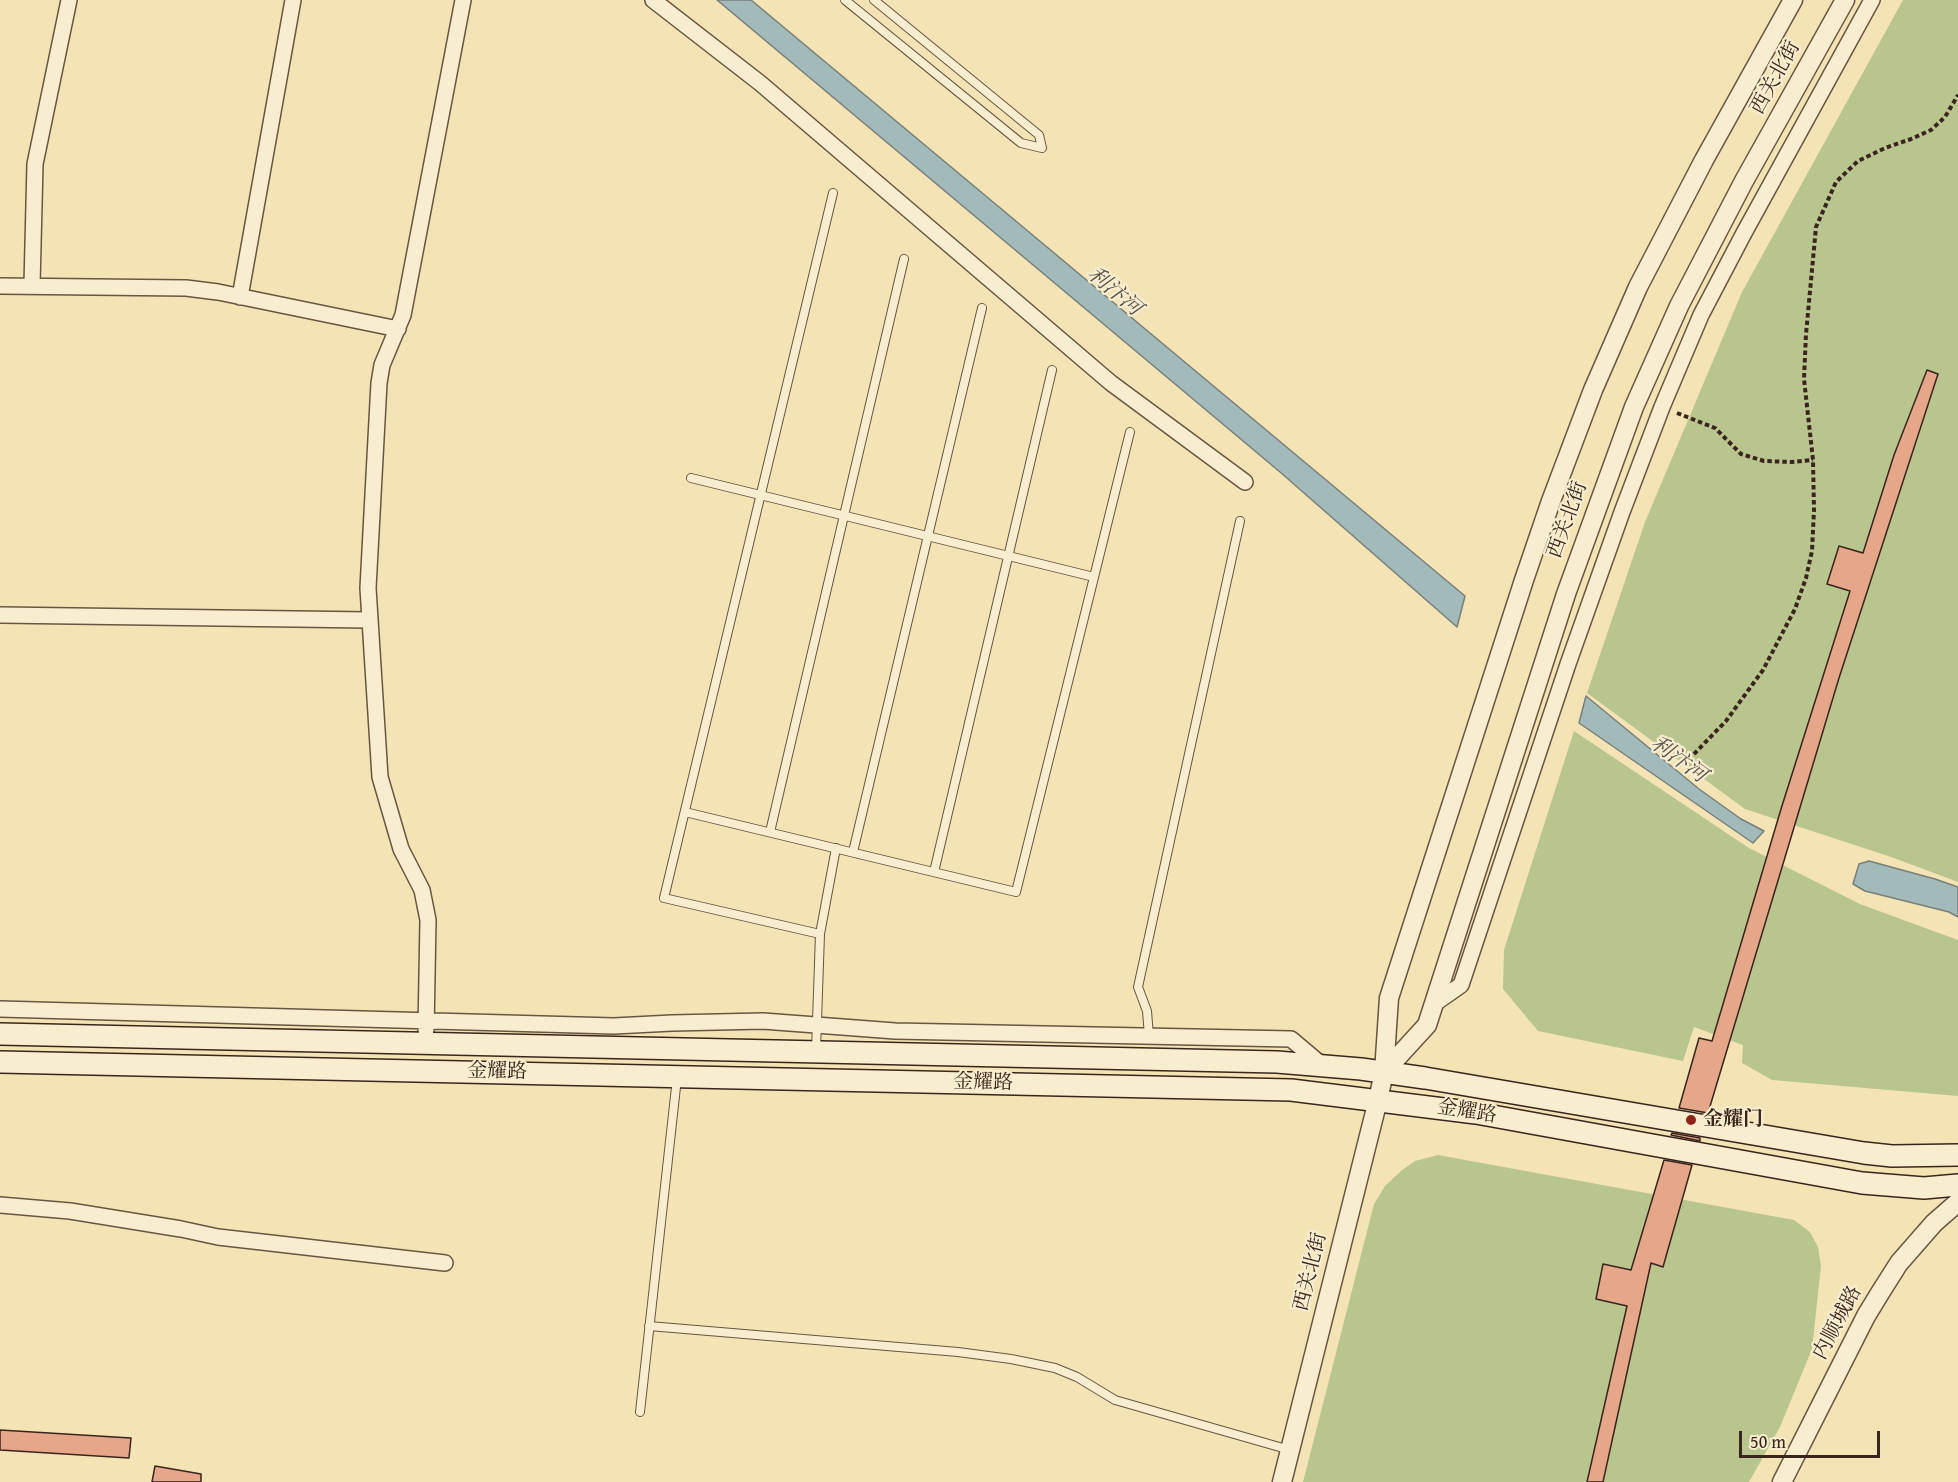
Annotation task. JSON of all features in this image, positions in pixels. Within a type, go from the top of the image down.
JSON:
[{"type":"main road","name":"金耀路","points":[[0,1034],[1276,1062],[1384,1072],[1864,1153],[1898,1156],[1958,1155]]},
{"type":"main road","name":"金耀路","points":[[0,1062],[1291,1090],[1476,1113],[1862,1183],[1924,1188],[1958,1185]]},
{"type":"street","points":[[32,285],[35,164],[69,0]]},
{"type":"street","points":[[240,297],[293,0]]},
{"type":"street","points":[[426,1043],[428,921],[422,890],[401,849],[380,777],[368,588],[379,383],[382,365],[404,315],[463,0]]},
{"type":"street","points":[[652,0],[760,84],[1111,383],[1245,482]]},
{"type":"street","name":"西关北街","points":[[1282,1482],[1378,1100],[1384,1072],[1389,998],[1524,580],[1593,390],[1644,276],[1704,160],[1793,0]]},
{"type":"street","name":"西关北街","points":[[1384,1072],[1427,1025],[1566,594],[1634,407],[1679,306],[1744,181],[1845,0]]},
{"type":"street","points":[[1434,1004],[1461,985],[1568,664],[1662,406],[1701,315],[1872,0]]},
{"type":"street","points":[[0,286],[186,288],[398,329]]},
{"type":"street","points":[[0,615],[369,620]]},
{"type":"street","points":[[0,1010],[614,1026],[763,1021],[895,1031],[1291,1039],[1323,1066]]},
{"type":"street","name":"内顺城路","points":[[1782,1482],[1875,1300],[1899,1263],[1934,1223],[1958,1202]]},
{"type":"street","points":[[0,1205],[70,1211],[218,1237],[445,1263]]},
{"type":"lane","points":[[845,0],[1021,143],[1042,148],[1039,135],[874,0]]},
{"type":"lane","points":[[820,934],[664,898],[833,193]]},
{"type":"lane","points":[[770,832],[904,258]]},
{"type":"lane","points":[[853,852],[982,308]]},
{"type":"lane","points":[[934,872],[1052,369]]},
{"type":"lane","points":[[685,812],[1016,892],[1130,432]]},
{"type":"lane","points":[[691,478],[1094,577]]},
{"type":"lane","points":[[1149,1035],[1147,1011],[1138,987],[1240,521]]},
{"type":"lane","points":[[816,1051],[820,934],[836,848]]},
{"type":"lane","points":[[640,1412],[677,1076]]},
{"type":"lane","points":[[649,1326],[958,1352],[1011,1359],[1055,1368],[1077,1377],[1115,1400],[1290,1450]]},
{"type":"path","points":[[1694,754],[1726,721],[1762,670],[1796,609],[1806,578],[1812,550],[1814,510],[1813,460],[1804,379],[1816,227],[1836,182],[1858,161],[1931,130],[1945,117],[1958,95]]},
{"type":"path","points":[[1662,406],[1715,428],[1741,454],[1764,460],[1792,462],[1813,460]]},
{"type":"green space","points":[[1903,0],[1958,0],[1958,882],[1891,857],[1745,809],[1587,693],[1645,522],[1742,292]]},
{"type":"green space","points":[[1574,731],[1749,848],[1860,904],[1958,940],[1958,1096],[1772,1080],[1742,1063],[1743,1045],[1694,1027],[1683,1061],[1538,1031],[1503,989],[1504,950]]},
{"type":"green space","points":[[1438,1155],[1794,1220],[1810,1232],[1818,1247],[1821,1266],[1812,1349],[1780,1427],[1749,1482],[1303,1482],[1374,1204],[1385,1186],[1401,1171],[1415,1161]]},
{"type":"water","points":[[717,0],[751,0],[1465,596],[1457,627],[1280,472]]},
{"type":"water","points":[[1586,696],[1699,789],[1741,819],[1764,831],[1753,843],[1579,723]]},
{"type":"water","points":[[1869,861],[1958,887],[1958,917],[1949,912],[1865,891],[1853,884],[1859,864]]},
{"type":"building","points":[[1927,370],[1938,374],[1839,678],[1708,1113],[1679,1108],[1699,1038],[1712,1041],[1781,809],[1850,591],[1827,584],[1839,546],[1863,553],[1894,455]]},
{"type":"building","points":[[1672,1133],[1700,1138],[1700,1141],[1671,1135]]},
{"type":"building","points":[[1664,1160],[1692,1165],[1663,1267],[1651,1263],[1603,1482],[1587,1482],[1627,1306],[1596,1299],[1603,1264],[1631,1270]]},
{"type":"building","points":[[0,1430],[131,1438],[129,1458],[0,1450]]},
{"type":"building","points":[[155,1466],[201,1474],[201,1482],[152,1482]]},
{"type":"place","name":"金耀门","points":[[1691,1120]]},
{"type":"water label","name":"利汴河","points":[[1114,292]]},
{"type":"water label","name":"利汴河","points":[[1678,760]]}]
